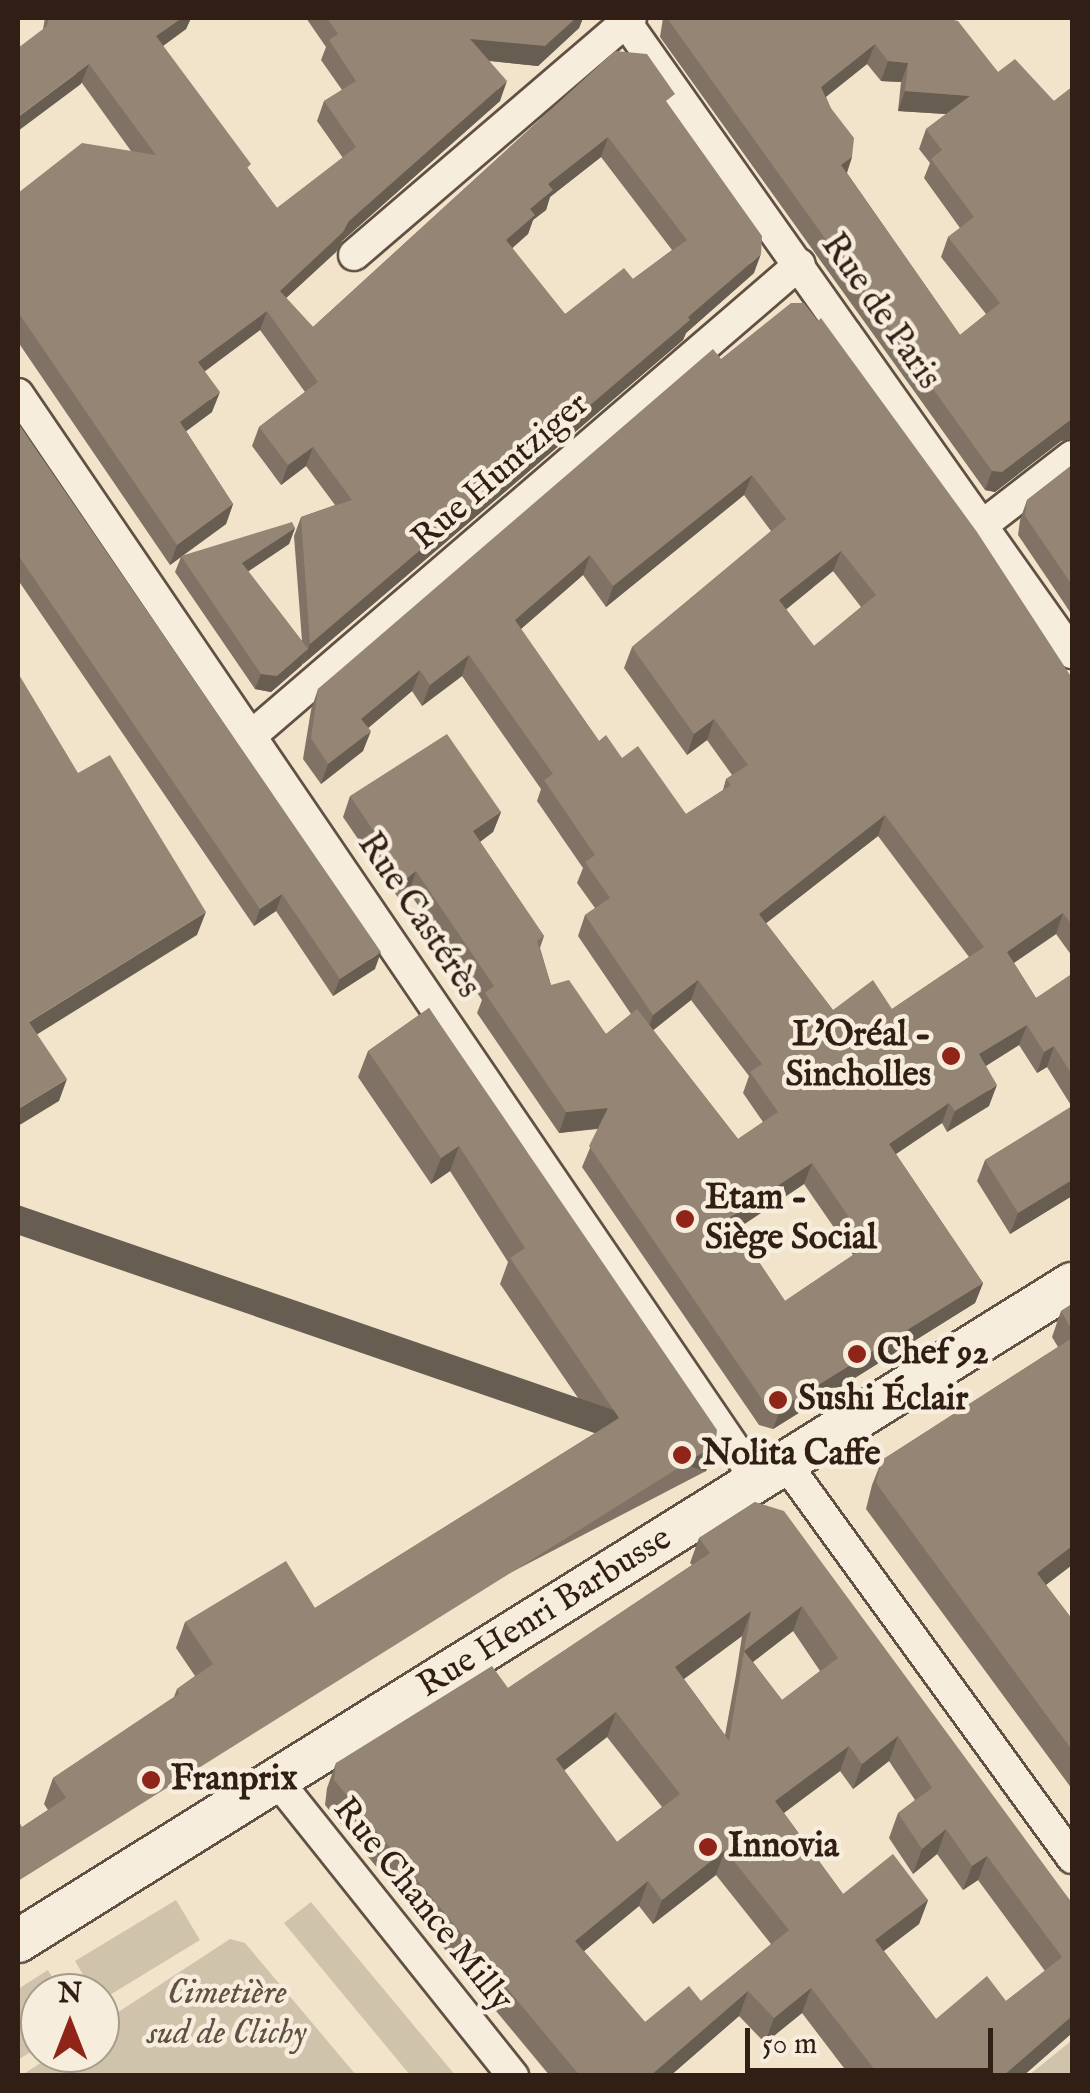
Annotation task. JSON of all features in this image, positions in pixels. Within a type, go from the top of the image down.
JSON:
[{"type":"street","points":[[354,255],[627,19]]},
{"type":"street","name":"Rue de Paris","points":[[627,19],[1072,653]]},
{"type":"street","name":"Rue Huntziger","points":[[250,737],[800,264]]},
{"type":"street","name":"Rue Castérès","points":[[18,394],[250,737],[772,1472],[1072,1858]]},
{"type":"street","points":[[984,524],[1072,456]]},
{"type":"street","name":"Rue Henri Barbusse","points":[[18,1941],[1072,1284]]},
{"type":"street","name":"Rue Chance Milly","points":[[276,1780],[513,2076]]},
{"type":"green space","points":[[176,1900],[200,1940],[120,1989],[120,1973],[82,1973],[75,1961]]},
{"type":"green space","points":[[311,1902],[455,2075],[410,2075],[284,1923]]},
{"type":"green space","name":"Cimetière sud de Clichy","points":[[230,1939],[245,1943],[356,2075],[22,2075],[120,2073],[120,2011]]},
{"type":"green space","points":[[20,1988],[18,2060],[18,1989]]},
{"type":"green space","points":[[1071,2041],[1072,2075],[1029,2075]]},
{"type":"building","points":[[49,18],[182,18],[156,36],[251,164],[247,168],[277,208],[356,147],[324,101],[356,81],[329,40],[338,34],[327,18],[576,18],[545,46],[470,39],[507,81],[349,221],[343,232],[280,291],[313,327],[615,51],[647,54],[675,94],[666,101],[762,236],[761,254],[688,317],[690,320],[310,644],[301,517],[352,500],[313,447],[288,465],[259,427],[318,382],[267,311],[198,362],[220,392],[180,422],[233,504],[177,545],[18,312],[18,193],[82,143],[156,155],[89,64],[18,117],[18,48],[47,26]],"holes":[[[608,137],[687,240],[633,279],[624,268],[565,314],[506,240],[535,215],[530,209],[553,190],[548,184]]]},
{"type":"building","points":[[667,18],[945,18],[958,21],[998,72],[1015,59],[1054,101],[1072,87],[1072,420],[1002,472],[992,471]],"holes":[[[875,44],[888,61],[908,63],[905,91],[970,96],[926,129],[942,150],[931,159],[974,217],[948,237],[1000,303],[960,335],[841,165],[852,157],[854,138],[830,107],[821,87]]]},
{"type":"building","points":[[791,303],[804,303],[818,321],[821,318],[977,532],[1072,678],[1072,925],[1063,913],[1007,952],[1036,998],[1070,975],[1072,1075],[1054,1046],[1044,1052],[1027,1025],[979,1054],[997,1085],[955,1111],[949,1103],[889,1144],[983,1283],[781,1408],[766,1405],[589,1146],[608,1108],[566,1112],[485,993],[494,986],[416,871],[406,879],[350,796],[447,734],[501,812],[473,831],[544,936],[537,941],[551,985],[569,980],[606,1034],[637,1009],[738,1139],[778,1112],[750,1072],[762,1064],[698,980],[653,1015],[585,915],[610,898],[585,862],[595,855],[544,780],[553,774],[469,655],[430,685],[420,670],[361,719],[371,731],[328,764],[311,738],[318,689],[713,349],[721,359]],"holes":[[[752,475],[786,519],[632,647],[694,734],[714,719],[748,765],[726,779],[731,785],[686,814],[638,746],[622,758],[606,735],[599,741],[515,620],[590,555],[613,586]],[[841,551],[876,595],[814,646],[779,600]],[[885,815],[984,947],[892,1009],[873,980],[833,1010],[759,914]],[[812,1163],[868,1245],[785,1301],[729,1218]]]},
{"type":"building","points":[[18,423],[381,952],[340,979],[282,894],[260,909],[18,555]]},
{"type":"building","points":[[1072,465],[1072,585],[1025,516],[1027,500]]},
{"type":"building","points":[[292,522],[295,528],[242,563],[308,649],[277,676],[261,674],[181,556]]},
{"type":"building","points":[[18,673],[78,773],[110,755],[206,912],[29,1022],[67,1079],[18,1109]]},
{"type":"building","points":[[429,1008],[717,1430],[715,1445],[18,1881],[18,1820],[22,1827],[66,1798],[53,1778],[179,1694],[177,1689],[213,1664],[185,1622],[286,1561],[315,1608],[619,1418],[510,1258],[525,1248],[459,1146],[441,1158],[368,1051]]},
{"type":"building","points":[[1072,1106],[1072,1180],[1018,1213],[985,1160]]},
{"type":"building","points":[[1072,1304],[1072,1330],[1061,1311]]},
{"type":"building","points":[[1072,1338],[1072,1546],[1037,1573],[1072,1619],[1072,1750],[876,1483],[882,1460]]},
{"type":"building","points":[[755,1502],[784,1511],[1072,1903],[1072,2016],[1003,2076],[868,2076],[875,2070],[811,1988],[774,2018],[748,1991],[650,2076],[580,2076],[334,1780],[336,1763],[492,1666],[508,1688],[710,1553],[699,1538]],"holes":[[[802,1606],[838,1658],[782,1700],[744,1651]],[[751,1611],[744,1651],[729,1741],[675,1667]],[[616,1712],[680,1794],[617,1842],[556,1759]],[[898,1736],[932,1788],[898,1813],[922,1849],[946,1829],[972,1866],[987,1856],[1062,1957],[1006,2001],[987,1976],[936,2019],[875,1940],[928,1900],[893,1854],[843,1894],[775,1801],[849,1746],[862,1764]],[[725,1850],[789,1930],[701,2001],[689,1986],[645,2022],[575,1941],[648,1881],[662,1900]]]},
{"type":"place","name":"L'Oréal - Sincholles","points":[[951,1056]]},
{"type":"place","name":"Etam - Siège Social","points":[[685,1219]]},
{"type":"place","name":"Chef 92","points":[[857,1354]]},
{"type":"place","name":"Sushi Éclair","points":[[778,1400]]},
{"type":"place","name":"Nolita Caffe","points":[[682,1455]]},
{"type":"place","name":"Franprix","points":[[151,1780]]},
{"type":"place","name":"Innovia","points":[[708,1847]]}]
